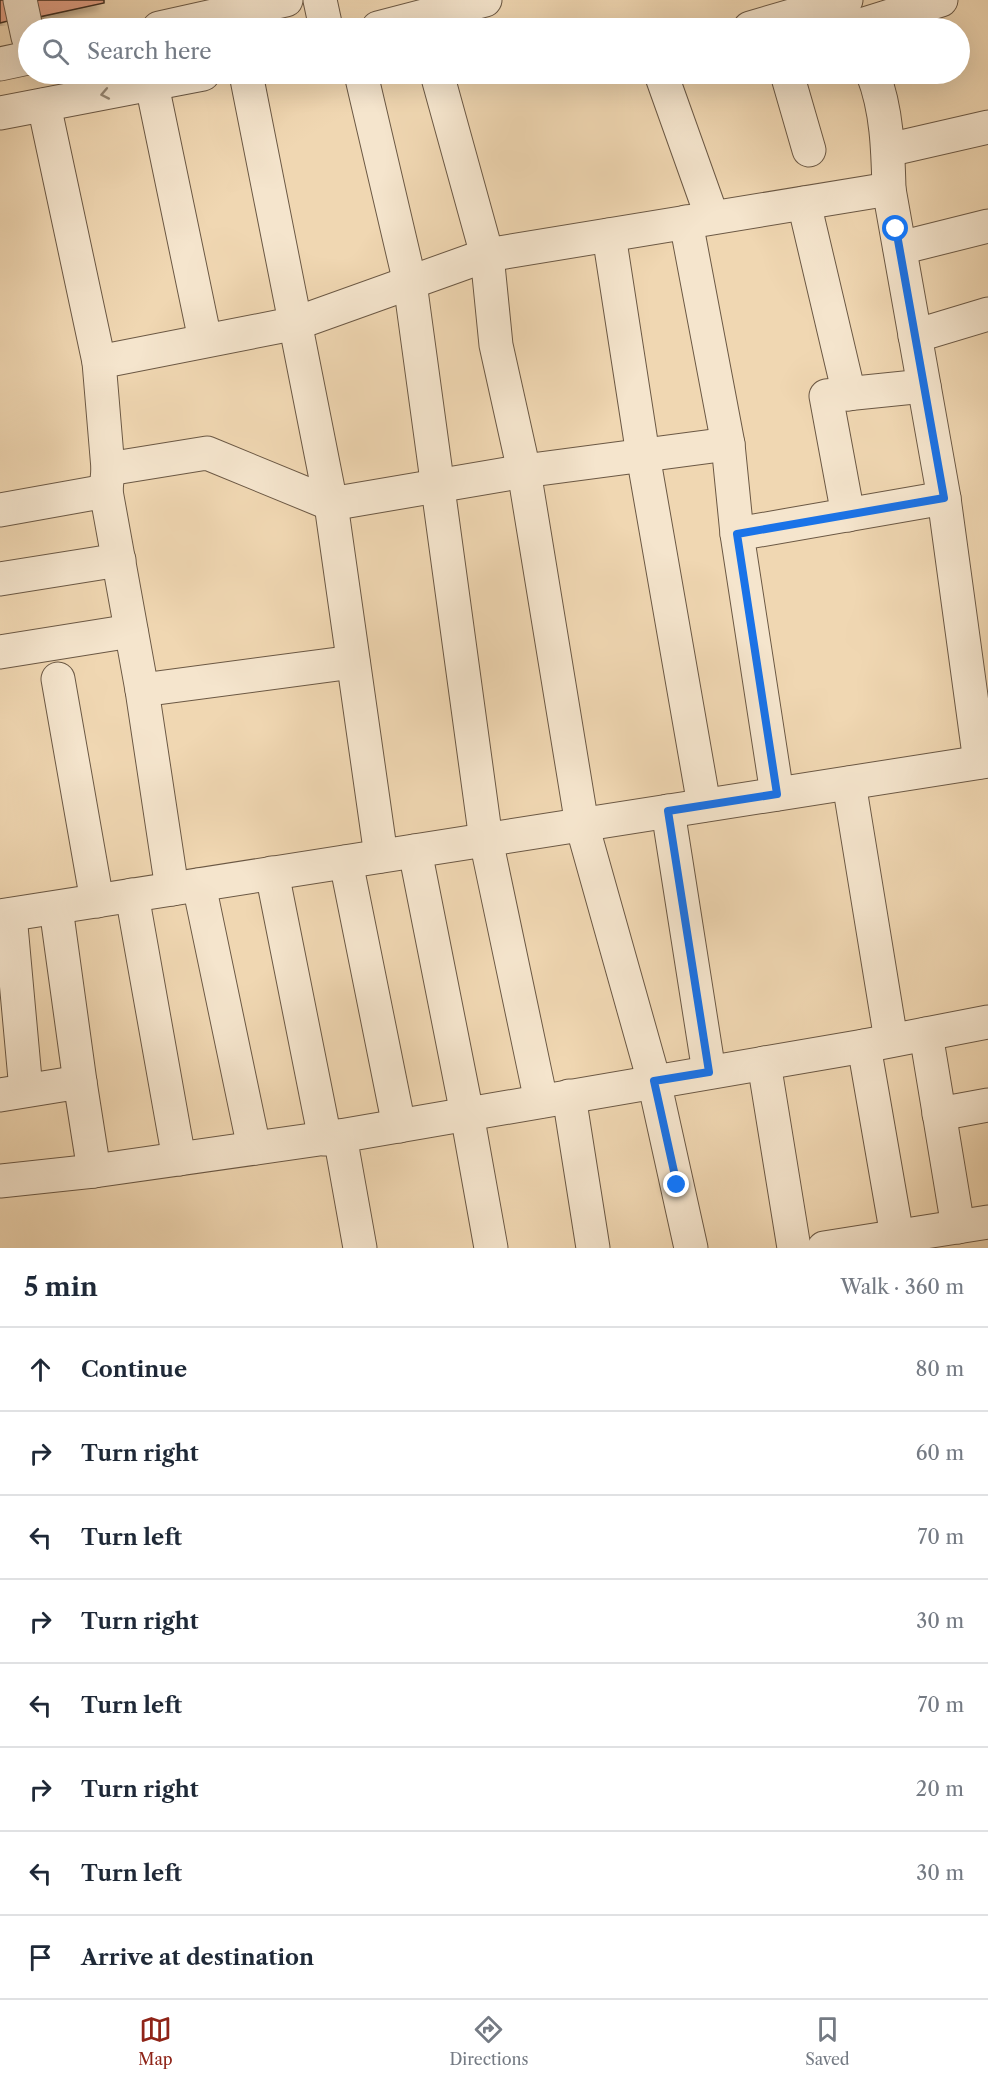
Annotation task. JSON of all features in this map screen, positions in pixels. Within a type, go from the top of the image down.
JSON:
[{"type":"street","points":[[20,0],[24,18]]},
{"type":"street","points":[[204,18],[286,0]]},
{"type":"street","points":[[320,0],[324,18]]},
{"type":"street","points":[[436,18],[485,0]]},
{"type":"street","points":[[822,18],[941,0]]},
{"type":"street","points":[[0,64],[18,60]]},
{"type":"street","points":[[0,113],[157,84]]},
{"type":"street","points":[[248,84],[331,504],[381,856]]},
{"type":"street","points":[[364,84],[410,283],[486,840],[593,1248]]},
{"type":"street","points":[[440,84],[487,255],[496,345],[524,471],[582,825],[654,1081],[691,1248]]},
{"type":"street","points":[[664,84],[699,220],[728,444],[737,534],[777,794]]},
{"type":"street","points":[[790,84],[809,150]]},
{"type":"street","points":[[80,1082],[13,1092],[5,916],[984,761],[944,498],[889,189],[888,150],[877,84]]},
{"type":"street","points":[[152,85],[206,340]]},
{"type":"street","points":[[44,105],[99,362],[107,480],[118,561],[142,690],[186,887],[254,1148]]},
{"type":"street","points":[[888,150],[988,127]]},
{"type":"street","points":[[99,362],[297,323],[487,255],[889,189]]},
{"type":"street","points":[[804,203],[849,394]]},
{"type":"street","points":[[900,248],[988,226]]},
{"type":"street","points":[[609,235],[704,805]]},
{"type":"street","points":[[915,336],[988,314]]},
{"type":"street","points":[[848,515],[826,396],[924,386]]},
{"type":"street","points":[[0,510],[207,453],[331,504],[524,471],[728,444]]},
{"type":"street","points":[[737,534],[944,498]]},
{"type":"street","points":[[0,579],[118,561]]},
{"type":"street","points":[[0,652],[131,631]]},
{"type":"street","points":[[142,690],[353,662]]},
{"type":"street","points":[[58,680],[97,901]]},
{"type":"street","points":[[849,783],[897,1236]]},
{"type":"street","points":[[668,811],[709,1072]]},
{"type":"street","points":[[415,851],[491,1248]]},
{"type":"street","points":[[346,862],[399,1126]]},
{"type":"street","points":[[272,873],[332,1137],[360,1248]]},
{"type":"street","points":[[132,895],[179,1159]]},
{"type":"street","points":[[56,908],[94,1171]]},
{"type":"street","points":[[0,1181],[94,1171],[332,1137],[988,1022]]},
{"type":"street","points":[[824,1248],[973,1224],[939,1114],[926,1034]]},
{"type":"street","points":[[764,1063],[794,1248]]},
{"type":"street","points":[[939,1114],[988,1105]]},
{"type":"building","points":[[0,0],[4,0],[8,21],[0,23]]},
{"type":"building","points":[[35,0],[104,0],[104,3],[39,17]]},
{"type":"route","points":[[677,1185],[654,1081],[709,1072],[668,811],[777,794],[737,534],[944,498],[896,229]]}]
